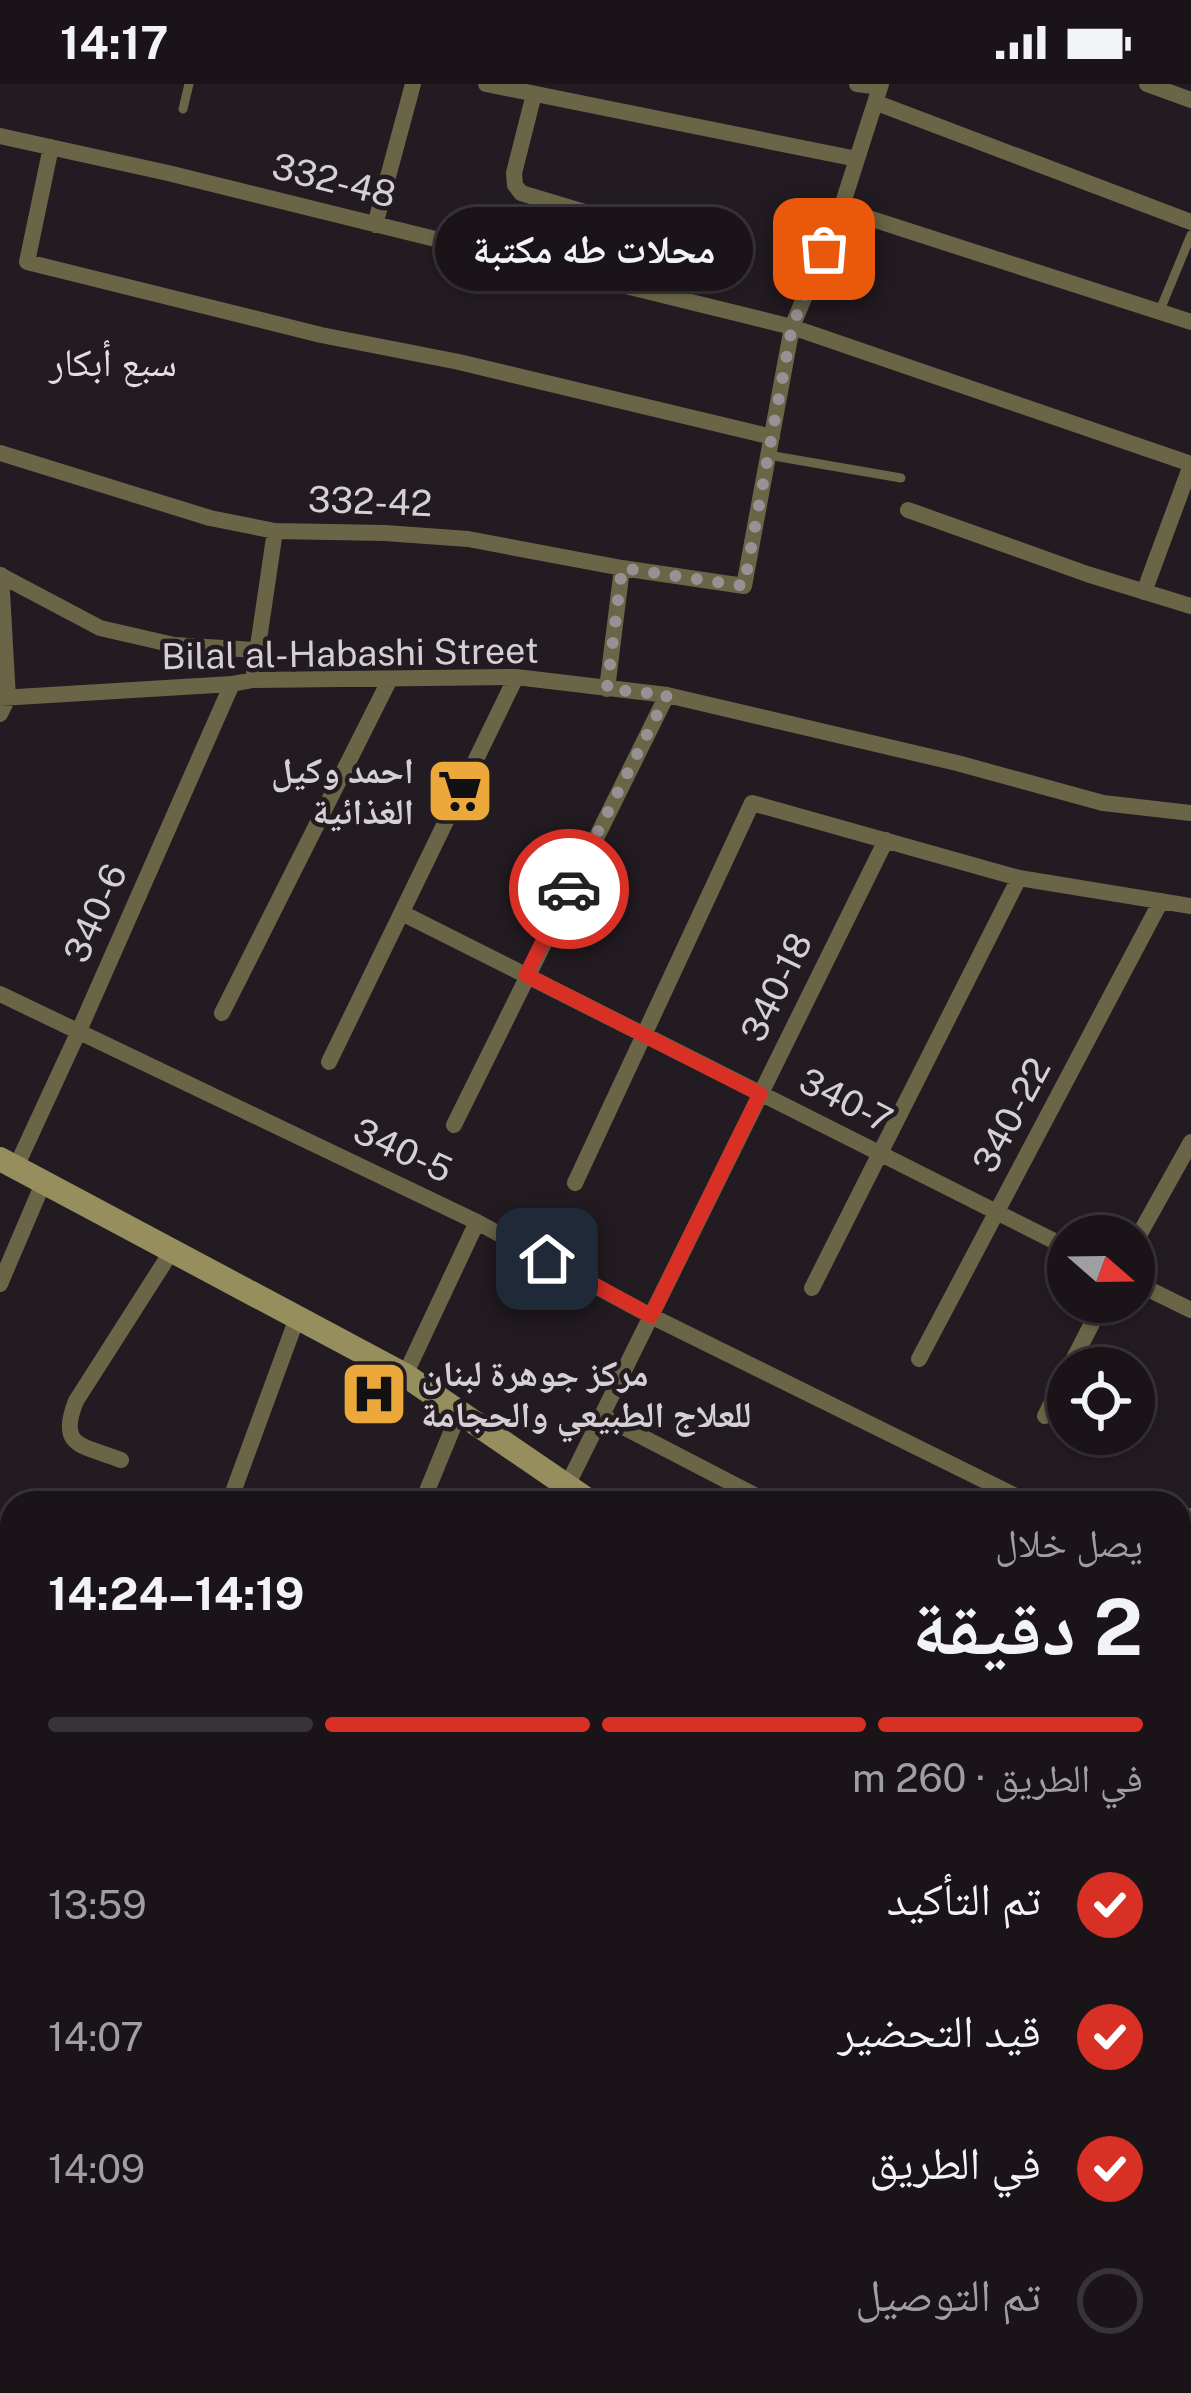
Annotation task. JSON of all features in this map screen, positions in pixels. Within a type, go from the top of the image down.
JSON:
[{"type":"street","points":[[375,225],[413,84]]},
{"type":"street","points":[[486,84],[857,160]]},
{"type":"street","points":[[857,84],[1191,222]]},
{"type":"street","points":[[1147,84],[1191,100]]},
{"type":"street","points":[[51,147],[27,262],[321,335],[459,362],[770,446],[792,327],[841,209],[879,91]]},
{"type":"street","points":[[534,94],[514,173],[521,193],[671,238]]},
{"type":"street","name":"332-48","points":[[0,136],[792,327],[1191,464]]},
{"type":"street","points":[[841,209],[1191,322]]},
{"type":"street","name":"332-42","points":[[0,453],[188,512],[275,531],[468,539],[744,586],[770,446]]},
{"type":"street","points":[[1144,592],[1191,464]]},
{"type":"street","points":[[908,510],[1087,574],[1191,605]]},
{"type":"street","points":[[254,680],[275,531]]},
{"type":"street","points":[[607,689],[622,568]]},
{"type":"street","points":[[2,703],[0,575],[100,628],[174,645],[257,650]]},
{"type":"street","points":[[328,1062],[516,677]]},
{"type":"street","name":"Bilal al-Habashi Street","points":[[2,703],[254,680],[516,677],[667,695],[957,763],[1103,803],[1191,813]]},
{"type":"street","points":[[222,1013],[390,679]]},
{"type":"street","name":"340-6","points":[[8,1163],[78,1033],[232,684]]},
{"type":"street","points":[[454,1126],[667,695]]},
{"type":"street","points":[[575,1183],[752,803],[1018,878],[1191,906]]},
{"type":"street","name":"340-18","points":[[567,1486],[886,840]]},
{"type":"street","points":[[812,1288],[1018,878]]},
{"type":"street","name":"340-22","points":[[919,1359],[1161,901]]},
{"type":"street","name":"340-7","points":[[402,913],[1047,1237]]},
{"type":"street","name":"340-5","points":[[0,994],[477,1222],[651,1316],[1006,1491]]},
{"type":"street","points":[[1150,1215],[1191,1142]]},
{"type":"street","points":[[8,1163],[406,1376],[574,1491]]},
{"type":"street","points":[[0,1284],[44,1181]]},
{"type":"street","points":[[406,1376],[477,1222]]},
{"type":"street","points":[[121,1460],[76,1442],[67,1424],[76,1401],[173,1249]]},
{"type":"street","points":[[1155,1292],[1191,1310]]},
{"type":"street","points":[[234,1491],[297,1318]]},
{"type":"street","points":[[1045,1415],[1047,1411]]},
{"type":"street","points":[[427,1491],[459,1413]]},
{"type":"street","points":[[602,1416],[747,1491]]},
{"type":"lane","points":[[183,110],[189,84]]},
{"type":"lane","points":[[1160,310],[1191,235]]},
{"type":"lane","points":[[770,446],[901,478]]},
{"type":"way so far","points":[[569,889],[667,695],[607,689],[622,568],[744,586],[792,327],[824,249]]},
{"type":"place","name":"محلات طه مكتبة","points":[[824,249]]},
{"type":"place","name":"احمد وكيل الغذائية","points":[[460,791]]},
{"type":"place","name":"مركز جوهرة لبنان للعلاج الطبيعي والحجامة","points":[[374,1394]]},
{"type":"district","name":"سبع أبكار","points":[[113,362]]},
{"type":"route","points":[[547,1259],[651,1316],[760,1094],[526,975],[569,889]]}]
